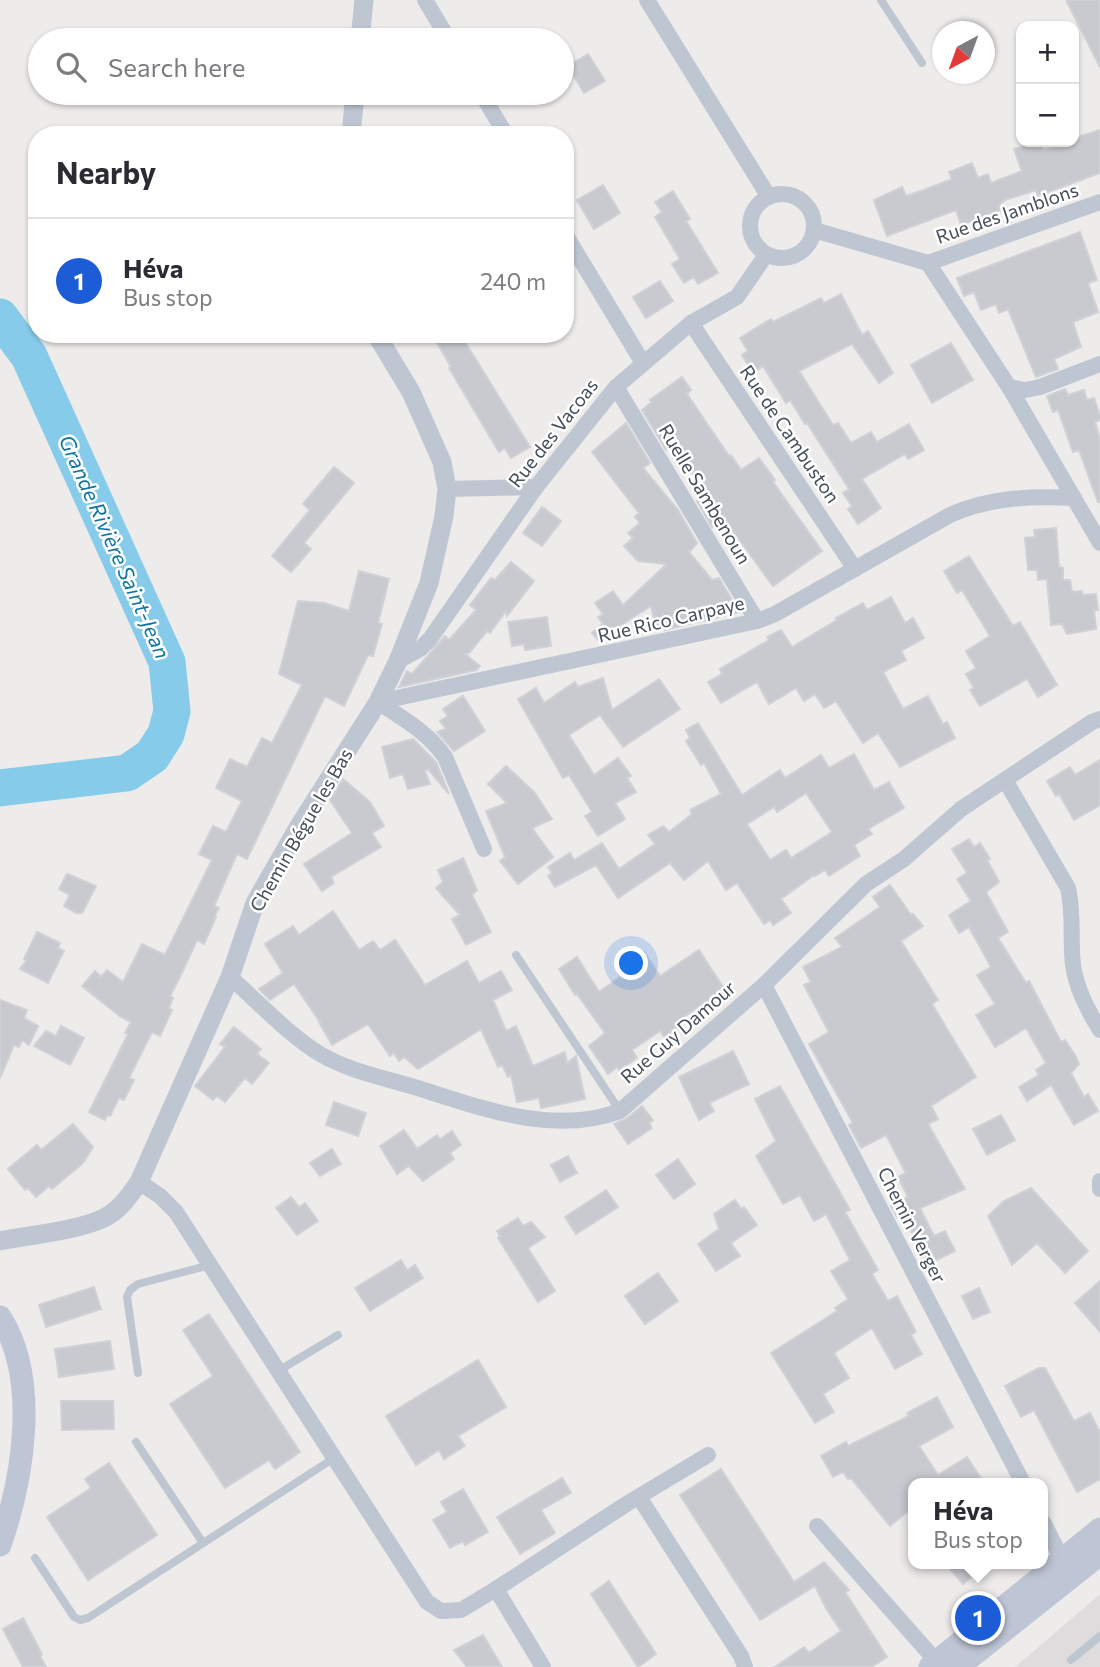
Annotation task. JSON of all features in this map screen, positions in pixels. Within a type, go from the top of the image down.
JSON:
[{"type":"main road","points":[[0,1317],[10,1333],[24,1385],[22,1449],[0,1545]]},
{"type":"main road","points":[[942,1665],[1100,1529]]},
{"type":"main road","points":[[942,1665],[1100,1554]]},
{"type":"street","points":[[361,28],[363,0]]},
{"type":"street","points":[[425,0],[442,28]]},
{"type":"street","points":[[647,0],[769,197]]},
{"type":"street","points":[[352,126],[354,105]]},
{"type":"street","points":[[488,105],[501,126]]},
{"type":"street","points":[[782,194],[796,197],[806,205],[813,217],[814,230],[811,241],[804,250],[783,258],[766,255],[753,239],[751,227],[759,204],[769,197],[782,194]]},
{"type":"street","name":"Rue des Jamblons","points":[[928,263],[1100,202]]},
{"type":"street","points":[[814,230],[928,263],[1009,387],[1100,543]]},
{"type":"street","points":[[574,249],[643,363]]},
{"type":"street","name":"Rue des Vacoas","points":[[398,661],[421,649],[430,639],[536,486],[616,387],[691,323],[737,297],[766,255]]},
{"type":"street","name":"Rue de Cambuston","points":[[691,323],[855,569]]},
{"type":"street","name":"Chemin Bégue les Bas","points":[[0,1241],[105,1218],[124,1203],[139,1182],[230,977],[255,903],[299,826],[379,702],[398,661],[429,583],[441,533],[447,489],[442,462],[425,422],[411,392],[381,343]]},
{"type":"street","points":[[1009,387],[1025,390],[1040,387],[1100,364]]},
{"type":"street","name":"Ruelle Sambenoun","points":[[616,387],[757,621]]},
{"type":"street","points":[[447,489],[536,486]]},
{"type":"street","name":"Rue Rico Carpaye","points":[[379,702],[757,621],[775,614],[974,504],[1038,496],[1074,498]]},
{"type":"street","points":[[379,702],[426,734],[437,745],[445,757],[484,849]]},
{"type":"street","name":"Rue Guy Damour","points":[[230,977],[308,1046],[343,1066],[511,1116],[576,1121],[598,1119],[620,1111],[764,985],[866,884],[904,859],[961,809],[1100,719]]},
{"type":"street","points":[[1005,780],[1068,888],[1072,907],[1073,966],[1090,1014],[1100,1030]]},
{"type":"street","name":"Chemin Verger","points":[[764,985],[1020,1478]]},
{"type":"street","points":[[1100,1181],[1100,1189]]},
{"type":"street","points":[[139,1182],[160,1196],[176,1212],[427,1602],[441,1611],[461,1610],[496,1590],[708,1455]]},
{"type":"street","points":[[639,1497],[741,1656],[745,1667]]},
{"type":"street","points":[[817,1527],[942,1665]]},
{"type":"street","points":[[1048,1531],[1063,1561]]},
{"type":"street","points":[[496,1590],[543,1667]]},
{"type":"lane","points":[[881,0],[922,63]]},
{"type":"lane","points":[[516,955],[620,1111]]},
{"type":"lane","points":[[138,1373],[127,1297],[130,1290],[138,1284],[210,1265]]},
{"type":"lane","points":[[278,1371],[338,1335]]},
{"type":"lane","points":[[136,1442],[203,1543]]},
{"type":"lane","points":[[35,1558],[74,1617],[80,1620],[88,1618],[334,1458]]},
{"type":"lane","points":[[1071,1660],[1100,1636]]},
{"type":"shaded area","points":[[1100,1594],[1100,1667],[1015,1667]]},
{"type":"building","points":[[1066,0],[1100,0],[1100,67],[1079,21]]},
{"type":"building","points":[[588,54],[605,81],[584,93],[574,76],[574,62]]},
{"type":"building","points":[[1100,130],[1100,173],[1038,196],[1036,190],[1005,200],[999,205],[1001,210],[961,225],[956,210],[887,236],[874,200],[902,187],[906,196],[924,190],[952,179],[949,172],[972,163],[978,178],[988,174],[991,183],[1022,171],[1014,149],[1079,147],[1081,136]]},
{"type":"building","points":[[603,185],[620,213],[594,229],[577,200]]},
{"type":"building","points":[[673,191],[690,219],[686,221],[718,273],[698,284],[694,277],[684,283],[672,264],[680,259],[655,217],[662,212],[655,202]]},
{"type":"building","points":[[1080,232],[1097,280],[1088,283],[1098,312],[1073,322],[1081,347],[1054,359],[1058,369],[1036,377],[1008,309],[999,313],[996,304],[981,310],[974,292],[964,296],[957,278]]},
{"type":"building","points":[[660,281],[673,301],[646,318],[633,297]]},
{"type":"building","points":[[841,294],[862,335],[868,331],[893,373],[879,383],[852,344],[799,371],[833,425],[838,423],[851,443],[871,432],[877,442],[909,424],[924,450],[908,459],[905,454],[862,479],[881,508],[858,524],[848,509],[852,506],[843,493],[849,489],[807,423],[805,424],[790,400],[786,403],[763,366],[753,373],[742,355],[748,351],[740,338],[771,319],[773,322],[821,298],[824,303]]},
{"type":"building","points":[[437,343],[466,343],[530,447],[511,458],[505,448],[499,452],[449,368],[451,367]]},
{"type":"building","points":[[951,343],[973,380],[932,403],[911,365]]},
{"type":"building","points":[[682,377],[691,390],[687,394],[729,456],[731,455],[741,470],[759,458],[822,551],[773,586],[727,523],[724,525],[719,519],[712,527],[697,501],[706,494],[673,445],[666,450],[642,410],[652,402],[650,400]]},
{"type":"building","points":[[1065,389],[1068,395],[1084,390],[1087,400],[1094,398],[1100,416],[1100,420],[1095,422],[1100,440],[1100,502],[1079,450],[1073,452],[1058,410],[1053,412],[1047,396]]},
{"type":"building","points":[[626,423],[650,463],[643,468],[678,510],[697,543],[689,552],[712,580],[719,578],[739,612],[665,630],[664,625],[656,627],[651,606],[598,640],[592,633],[603,624],[598,617],[603,614],[595,603],[613,591],[623,605],[667,564],[638,561],[624,546],[633,538],[628,533],[640,523],[635,517],[639,513],[592,452]]},
{"type":"building","points":[[334,467],[354,483],[304,543],[311,549],[291,572],[272,556],[310,510],[303,504]]},
{"type":"building","points":[[542,507],[561,521],[542,546],[523,533]]},
{"type":"building","points":[[1056,528],[1059,567],[1063,568],[1063,580],[1070,580],[1072,592],[1096,594],[1096,629],[1067,634],[1062,624],[1051,625],[1047,579],[1038,580],[1037,570],[1028,570],[1025,538],[1035,537],[1034,530]]},
{"type":"building","points":[[969,556],[1013,626],[1020,622],[1057,685],[1038,697],[1027,679],[980,706],[970,690],[974,688],[966,674],[976,668],[966,651],[990,636],[962,590],[957,593],[944,571]]},
{"type":"building","points":[[511,562],[534,581],[507,616],[506,611],[490,633],[487,631],[469,653],[465,654],[480,666],[476,670],[399,687],[407,671],[412,674],[445,636],[449,640],[476,610],[470,605],[491,578],[495,580]]},
{"type":"building","points":[[359,571],[389,579],[378,623],[382,624],[373,656],[368,655],[344,706],[325,696],[247,859],[237,854],[214,906],[219,908],[204,944],[197,940],[170,996],[173,998],[169,1008],[172,1010],[160,1036],[152,1032],[129,1078],[134,1080],[124,1100],[119,1098],[105,1120],[89,1112],[128,1034],[125,1033],[131,1022],[82,986],[95,971],[101,977],[107,970],[123,982],[142,944],[165,955],[212,860],[199,854],[213,826],[226,832],[242,801],[216,788],[230,759],[247,767],[262,738],[272,743],[302,685],[279,674],[298,601],[324,603],[349,611]]},
{"type":"building","points":[[891,597],[905,623],[913,618],[924,638],[901,651],[906,660],[883,672],[903,709],[928,696],[943,724],[947,722],[955,738],[900,767],[878,733],[863,743],[836,701],[824,708],[815,694],[804,701],[796,688],[769,704],[757,682],[721,703],[708,682],[722,674],[720,669],[781,630],[792,647],[863,603],[867,610]]},
{"type":"building","points":[[547,617],[551,646],[525,650],[524,644],[512,646],[508,622]]},
{"type":"building","points":[[603,678],[612,710],[659,679],[680,709],[623,747],[600,715],[569,735],[594,775],[618,758],[631,776],[627,778],[636,792],[615,803],[625,819],[598,836],[585,816],[592,812],[569,775],[563,778],[518,699],[536,688],[544,703],[575,682],[578,687]]},
{"type":"building","points":[[463,696],[485,731],[454,751],[437,732],[446,729],[440,721],[448,716],[443,709]]},
{"type":"building","points":[[698,723],[742,795],[780,770],[785,778],[821,755],[829,768],[854,754],[874,790],[889,782],[904,808],[868,829],[872,834],[854,845],[860,856],[829,876],[825,870],[814,875],[781,899],[791,913],[773,925],[770,920],[764,924],[737,883],[726,890],[708,861],[684,880],[670,863],[618,898],[596,865],[555,887],[548,876],[552,873],[548,867],[570,853],[574,860],[602,843],[619,869],[655,844],[648,835],[663,826],[669,832],[692,814],[690,810],[721,794],[704,763],[701,765],[686,741],[690,738],[686,730]],"holes":[[[806,793],[832,832],[791,858],[786,850],[770,860],[747,824],[774,807],[777,812]]]},
{"type":"building","points":[[413,739],[436,762],[449,794],[428,769],[425,771],[430,784],[408,789],[403,774],[390,778],[382,747]]},
{"type":"building","points":[[1100,760],[1100,805],[1074,820],[1059,794],[1056,796],[1047,781],[1070,767],[1075,775]]},
{"type":"building","points":[[506,766],[534,792],[552,819],[532,828],[553,857],[518,884],[500,861],[505,857],[486,811],[507,803],[488,784]]},
{"type":"building","points":[[343,779],[370,802],[384,826],[372,833],[381,847],[331,877],[334,883],[322,891],[304,864],[352,833],[330,800]]},
{"type":"building","points":[[969,839],[974,847],[980,843],[999,882],[986,892],[1008,932],[998,938],[1026,983],[1029,981],[1061,1042],[1065,1040],[1075,1055],[1079,1064],[1071,1073],[1084,1097],[1088,1094],[1098,1111],[1074,1125],[1051,1085],[1027,1101],[1019,1087],[1039,1075],[1036,1070],[1046,1063],[1026,1028],[995,1047],[976,1015],[995,1004],[977,975],[991,967],[969,927],[959,933],[949,915],[971,901],[957,879],[967,873],[952,849]]},
{"type":"building","points":[[463,858],[477,890],[472,895],[491,932],[466,945],[452,919],[460,915],[436,888],[443,882],[438,870]]},
{"type":"building","points":[[67,874],[96,886],[82,913],[76,913],[64,906],[70,895],[59,889]]},
{"type":"building","points":[[890,885],[911,915],[923,926],[901,941],[938,1000],[932,1004],[976,1077],[931,1106],[938,1119],[928,1124],[965,1189],[920,1208],[934,1236],[945,1231],[955,1251],[928,1264],[903,1215],[897,1217],[891,1206],[908,1197],[898,1177],[906,1173],[886,1135],[861,1148],[849,1125],[853,1123],[809,1044],[829,1032],[804,985],[811,982],[803,967],[842,947],[835,938],[880,907],[873,897]]},
{"type":"building","points":[[333,911],[359,950],[373,941],[380,950],[395,940],[425,985],[467,961],[479,983],[501,971],[512,990],[493,1000],[506,1031],[516,1026],[533,1066],[565,1052],[567,1063],[576,1056],[585,1099],[541,1108],[539,1098],[517,1102],[511,1075],[508,1077],[502,1065],[498,1067],[481,1029],[418,1069],[404,1057],[399,1061],[394,1053],[390,1056],[368,1024],[332,1045],[294,984],[270,1000],[259,989],[283,973],[265,944],[293,926],[299,935]]},
{"type":"building","points":[[37,932],[60,943],[58,948],[64,951],[48,983],[20,969],[27,960],[24,959]]},
{"type":"building","points":[[699,950],[725,990],[675,1024],[678,1030],[665,1038],[660,1031],[632,1050],[637,1058],[608,1074],[589,1046],[605,1033],[577,994],[575,995],[559,969],[577,957],[599,992],[627,972],[623,966],[644,952],[660,976]]},
{"type":"building","points":[[0,1000],[27,1010],[24,1018],[38,1026],[29,1045],[22,1040],[19,1047],[14,1045],[0,1078]]},
{"type":"building","points":[[61,1026],[84,1038],[70,1065],[34,1046],[46,1031],[56,1036]]},
{"type":"building","points":[[234,1027],[261,1049],[257,1054],[269,1063],[252,1084],[245,1078],[225,1102],[217,1096],[213,1100],[195,1086],[225,1047],[220,1044]]},
{"type":"building","points":[[733,1051],[749,1084],[709,1103],[714,1111],[699,1120],[679,1077]]},
{"type":"building","points":[[780,1086],[850,1210],[845,1212],[878,1270],[872,1274],[888,1301],[897,1296],[916,1332],[911,1335],[922,1354],[895,1369],[872,1328],[834,1353],[849,1378],[823,1394],[834,1412],[815,1423],[771,1353],[837,1311],[835,1308],[848,1299],[831,1271],[850,1260],[826,1214],[814,1221],[800,1195],[783,1204],[756,1156],[776,1141],[755,1099]]},
{"type":"building","points":[[334,1102],[366,1113],[358,1136],[326,1125]]},
{"type":"building","points":[[642,1106],[653,1120],[649,1123],[652,1128],[628,1144],[614,1124],[626,1119]]},
{"type":"building","points":[[1001,1115],[1015,1140],[987,1155],[973,1129]]},
{"type":"building","points":[[73,1124],[93,1147],[83,1163],[52,1189],[49,1186],[36,1197],[28,1188],[25,1190],[8,1169],[37,1145],[41,1150]]},
{"type":"building","points":[[404,1130],[417,1149],[437,1135],[440,1139],[452,1131],[461,1145],[450,1153],[454,1159],[423,1181],[409,1166],[397,1174],[380,1146]]},
{"type":"building","points":[[332,1149],[341,1164],[320,1176],[310,1163]]},
{"type":"building","points":[[568,1156],[577,1173],[560,1182],[551,1165]]},
{"type":"building","points":[[678,1159],[695,1184],[674,1199],[656,1175]]},
{"type":"building","points":[[1031,1188],[1088,1251],[1065,1273],[1037,1243],[1012,1265],[988,1216],[1004,1201]]},
{"type":"building","points":[[606,1190],[618,1207],[576,1234],[565,1217]]},
{"type":"building","points":[[291,1197],[299,1207],[305,1203],[318,1221],[297,1235],[276,1208]]},
{"type":"building","points":[[735,1200],[741,1209],[744,1207],[757,1225],[731,1243],[740,1256],[716,1271],[698,1244],[719,1229],[714,1214]]},
{"type":"building","points":[[518,1218],[523,1226],[531,1222],[545,1237],[528,1248],[555,1291],[538,1302],[498,1238],[500,1236],[497,1231]]},
{"type":"building","points":[[401,1260],[407,1270],[415,1265],[423,1278],[370,1311],[355,1288]]},
{"type":"building","points":[[658,1273],[678,1301],[645,1324],[625,1296]]},
{"type":"building","points":[[1100,1281],[1100,1332],[1075,1303]]},
{"type":"building","points":[[94,1287],[101,1309],[46,1327],[39,1305]]},
{"type":"building","points":[[979,1288],[990,1312],[973,1319],[962,1296]]},
{"type":"building","points":[[209,1314],[300,1452],[275,1469],[269,1460],[225,1488],[170,1404],[213,1376],[183,1330]]},
{"type":"building","points":[[110,1341],[114,1369],[59,1377],[55,1349]]},
{"type":"building","points":[[478,1360],[506,1407],[458,1436],[465,1446],[444,1459],[439,1450],[416,1465],[386,1416]]},
{"type":"building","points":[[1039,1368],[1045,1368],[1074,1421],[1090,1413],[1100,1432],[1100,1479],[1077,1492],[1034,1410],[1021,1417],[1005,1386]]},
{"type":"building","points":[[937,1397],[953,1427],[919,1446],[938,1475],[967,1457],[981,1478],[908,1478],[908,1511],[890,1526],[851,1478],[848,1479],[843,1472],[833,1477],[821,1456],[846,1442],[848,1446],[909,1416],[907,1413]]},
{"type":"building","points":[[61,1401],[113,1401],[114,1429],[62,1430]]},
{"type":"building","points":[[109,1463],[157,1535],[88,1580],[47,1517],[91,1488],[85,1479]]},
{"type":"building","points":[[721,1469],[794,1582],[824,1562],[849,1590],[845,1592],[887,1657],[871,1667],[775,1667],[804,1647],[809,1653],[841,1631],[815,1586],[760,1620],[680,1495]]},
{"type":"building","points":[[562,1478],[571,1493],[541,1510],[555,1533],[520,1554],[497,1517]]},
{"type":"building","points":[[463,1489],[488,1532],[465,1545],[463,1541],[450,1548],[433,1520],[447,1512],[441,1502]]},
{"type":"building","points":[[950,1569],[981,1569],[963,1584]]},
{"type":"building","points":[[609,1581],[656,1654],[638,1667],[591,1594]]},
{"type":"building","points":[[23,1618],[46,1667],[23,1667],[3,1629]]},
{"type":"building","points":[[483,1635],[502,1667],[467,1667],[454,1650]]},
{"type":"waterway","name":"Grande Rivière Saint-Jean","points":[[0,317],[29,356],[167,662],[172,711],[166,734],[152,756],[127,773],[0,788]]},
{"type":"place","name":"Héva","points":[[978,1618]]}]
